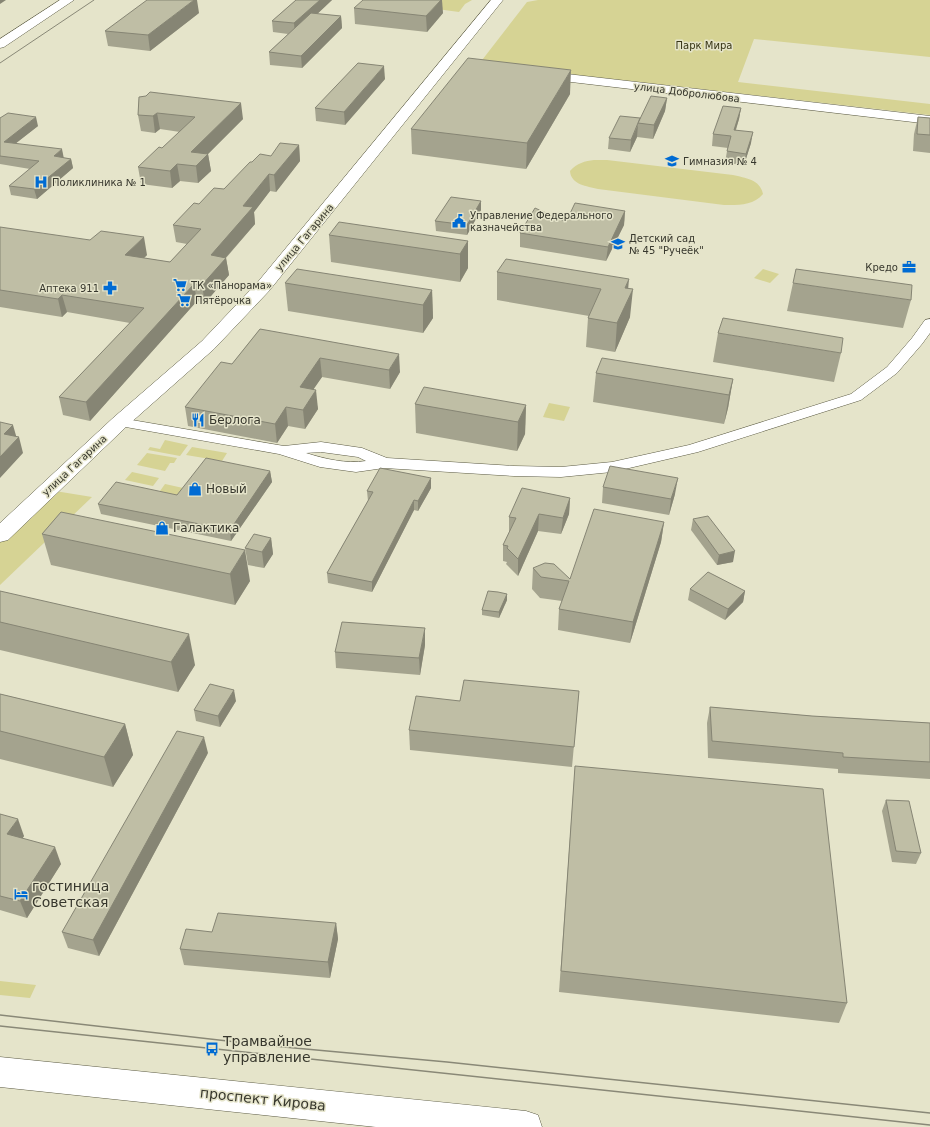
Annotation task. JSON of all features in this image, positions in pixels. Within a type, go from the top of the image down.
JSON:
[{"type":"street","points":[[0,44],[68,0]]},
{"type":"street","name":"улица Гагарина","points":[[0,535],[120,422],[208,345],[263,287],[450,65],[497,0]]},
{"type":"street","name":"улица Добролюбова","points":[[531,74],[930,120]]},
{"type":"street","points":[[120,422],[282,450],[321,447],[362,453],[384,463],[514,471],[562,472],[612,467],[693,449],[856,397],[892,370],[918,341],[930,323]]},
{"type":"street","name":"проспект Кирова","points":[[0,1072],[526,1127]]},
{"type":"green space","points":[[370,0],[472,0],[465,4],[459,12]]},
{"type":"green space","name":"Парк Мира","points":[[538,0],[930,0],[930,57],[754,39],[738,82],[930,104],[930,115],[479,64],[527,2]]},
{"type":"green space","points":[[594,160],[607,160],[733,175],[747,178],[755,182],[759,185],[763,194],[755,201],[750,203],[740,205],[724,205],[598,189],[576,182],[571,176],[570,171],[581,163]]},
{"type":"green space","points":[[763,269],[779,274],[770,283],[754,278]]},
{"type":"green space","points":[[549,403],[570,407],[564,421],[543,417]]},
{"type":"green space","points":[[165,440],[188,445],[180,456],[148,450],[150,447],[160,449]]},
{"type":"green space","points":[[192,447],[227,453],[222,461],[186,455]]},
{"type":"green space","points":[[147,453],[177,458],[174,463],[170,463],[165,471],[137,465]]},
{"type":"green space","points":[[132,472],[159,478],[153,486],[125,480]]},
{"type":"green space","points":[[165,484],[192,490],[180,506],[160,491]]},
{"type":"green space","points":[[55,491],[92,497],[0,585],[0,542]]},
{"type":"green space","points":[[0,981],[36,985],[30,998],[0,995]]},
{"type":"building","points":[[147,0],[194,0],[148,35],[105,31]]},
{"type":"building","points":[[296,0],[320,0],[294,23],[272,21]]},
{"type":"building","points":[[363,0],[441,0],[426,16],[354,8]]},
{"type":"building","points":[[311,13],[341,16],[301,56],[269,52]]},
{"type":"building","points":[[468,58],[571,70],[527,143],[411,129]]},
{"type":"building","points":[[358,63],[384,66],[344,112],[315,108]]},
{"type":"building","points":[[150,92],[241,103],[191,152],[208,154],[196,166],[177,164],[170,171],[138,167],[159,147],[162,148],[195,117],[157,113],[153,116],[138,115],[139,97],[146,96]]},
{"type":"building","points":[[651,96],[667,98],[654,125],[638,123]]},
{"type":"building","points":[[723,106],[741,108],[734,130],[753,132],[746,154],[727,151],[731,136],[713,134]]},
{"type":"building","points":[[8,113],[36,117],[4,142],[62,149],[54,156],[71,159],[34,189],[9,186],[39,161],[0,156],[0,118]]},
{"type":"building","points":[[620,116],[640,118],[631,140],[609,138]]},
{"type":"building","points":[[918,117],[930,118],[930,135],[917,134]]},
{"type":"building","points":[[280,143],[299,145],[274,175],[269,174],[243,206],[253,207],[211,255],[226,258],[202,285],[194,284],[86,402],[59,397],[144,308],[62,295],[58,299],[0,290],[0,227],[90,240],[101,231],[144,237],[125,255],[170,262],[201,229],[173,225],[194,203],[199,204],[214,188],[224,189],[250,162],[252,162],[260,154],[271,156]]},
{"type":"building","points":[[451,197],[481,201],[467,225],[435,221]]},
{"type":"building","points":[[575,203],[625,211],[608,247],[520,233],[535,208],[566,222]]},
{"type":"building","points":[[339,222],[468,241],[460,254],[329,235]]},
{"type":"building","points":[[506,259],[629,279],[625,288],[633,289],[617,323],[588,318],[601,289],[497,272]]},
{"type":"building","points":[[297,269],[432,290],[423,305],[285,283]]},
{"type":"building","points":[[796,269],[912,285],[911,300],[793,283]]},
{"type":"building","points":[[723,318],[843,338],[841,353],[718,333]]},
{"type":"building","points":[[260,329],[399,354],[389,370],[320,358],[300,387],[316,390],[303,410],[286,407],[275,424],[185,407],[221,362],[232,364]]},
{"type":"building","points":[[602,358],[733,379],[729,395],[596,373]]},
{"type":"building","points":[[424,387],[526,405],[518,422],[415,404]]},
{"type":"building","points":[[0,422],[13,425],[4,434],[19,437],[0,457]]},
{"type":"building","points":[[206,458],[270,471],[230,530],[98,504],[116,482],[177,495]]},
{"type":"building","points":[[610,466],[678,478],[671,499],[603,487]]},
{"type":"building","points":[[380,468],[431,478],[418,501],[414,500],[372,582],[327,573],[373,492],[367,491]]},
{"type":"building","points":[[522,488],[570,498],[563,518],[539,514],[518,559],[507,548],[508,546],[503,545],[516,518],[509,517]]},
{"type":"building","points":[[594,509],[664,522],[633,622],[559,609],[569,581],[541,577],[533,568],[545,563],[554,564],[570,579]]},
{"type":"building","points":[[61,512],[245,550],[230,574],[42,534]]},
{"type":"building","points":[[708,516],[735,551],[719,555],[693,519]]},
{"type":"building","points":[[254,534],[271,538],[262,552],[245,548]]},
{"type":"building","points":[[708,572],[745,591],[728,609],[690,589]]},
{"type":"building","points":[[0,591],[189,634],[171,662],[0,622]]},
{"type":"building","points":[[488,591],[507,594],[499,612],[482,610]]},
{"type":"building","points":[[342,622],[425,628],[419,658],[335,652]]},
{"type":"building","points":[[464,680],[579,691],[574,747],[409,730],[416,696],[460,701]]},
{"type":"building","points":[[210,684],[234,690],[218,716],[194,710]]},
{"type":"building","points":[[0,694],[125,724],[104,757],[0,731]]},
{"type":"building","points":[[710,707],[812,716],[930,723],[930,762],[843,757],[843,753],[712,741]]},
{"type":"building","points":[[177,731],[204,737],[93,940],[62,932]]},
{"type":"building","points":[[575,766],[823,789],[847,1003],[561,971]]},
{"type":"building","points":[[886,800],[909,801],[921,853],[896,851]]},
{"type":"building","points":[[0,814],[18,819],[7,834],[55,847],[20,901],[0,896]]},
{"type":"building","points":[[218,913],[336,923],[328,962],[180,949],[186,929],[212,932]]},
{"type":"tram line","points":[[0,63],[94,0]]},
{"type":"tram line","points":[[0,1015],[262,1045],[447,1062],[930,1113]]},
{"type":"tram line","points":[[0,1026],[930,1125]]},
{"type":"place","name":"Гимназия № 4","points":[[672,161]]},
{"type":"place","name":"Поликлиника № 1","points":[[41,182]]},
{"type":"place","name":"Управление Федерального казначейства","points":[[459,221]]},
{"type":"place","name":"Детский сад № 45 \"Ручеёк\"","points":[[618,244]]},
{"type":"place","name":"Кредо","points":[[909,267]]},
{"type":"place","name":"ТК «Панорама»","points":[[180,285]]},
{"type":"place","name":"Аптека 911","points":[[110,288]]},
{"type":"place","name":"Пятёрочка","points":[[184,300]]},
{"type":"place","name":"Берлога","points":[[198,420]]},
{"type":"place","name":"Новый","points":[[195,489]]},
{"type":"place","name":"Галактика","points":[[162,528]]},
{"type":"place","name":"гостиница Советская","points":[[21,894]]},
{"type":"place","name":"Трамвайное управление","points":[[212,1049]]}]
